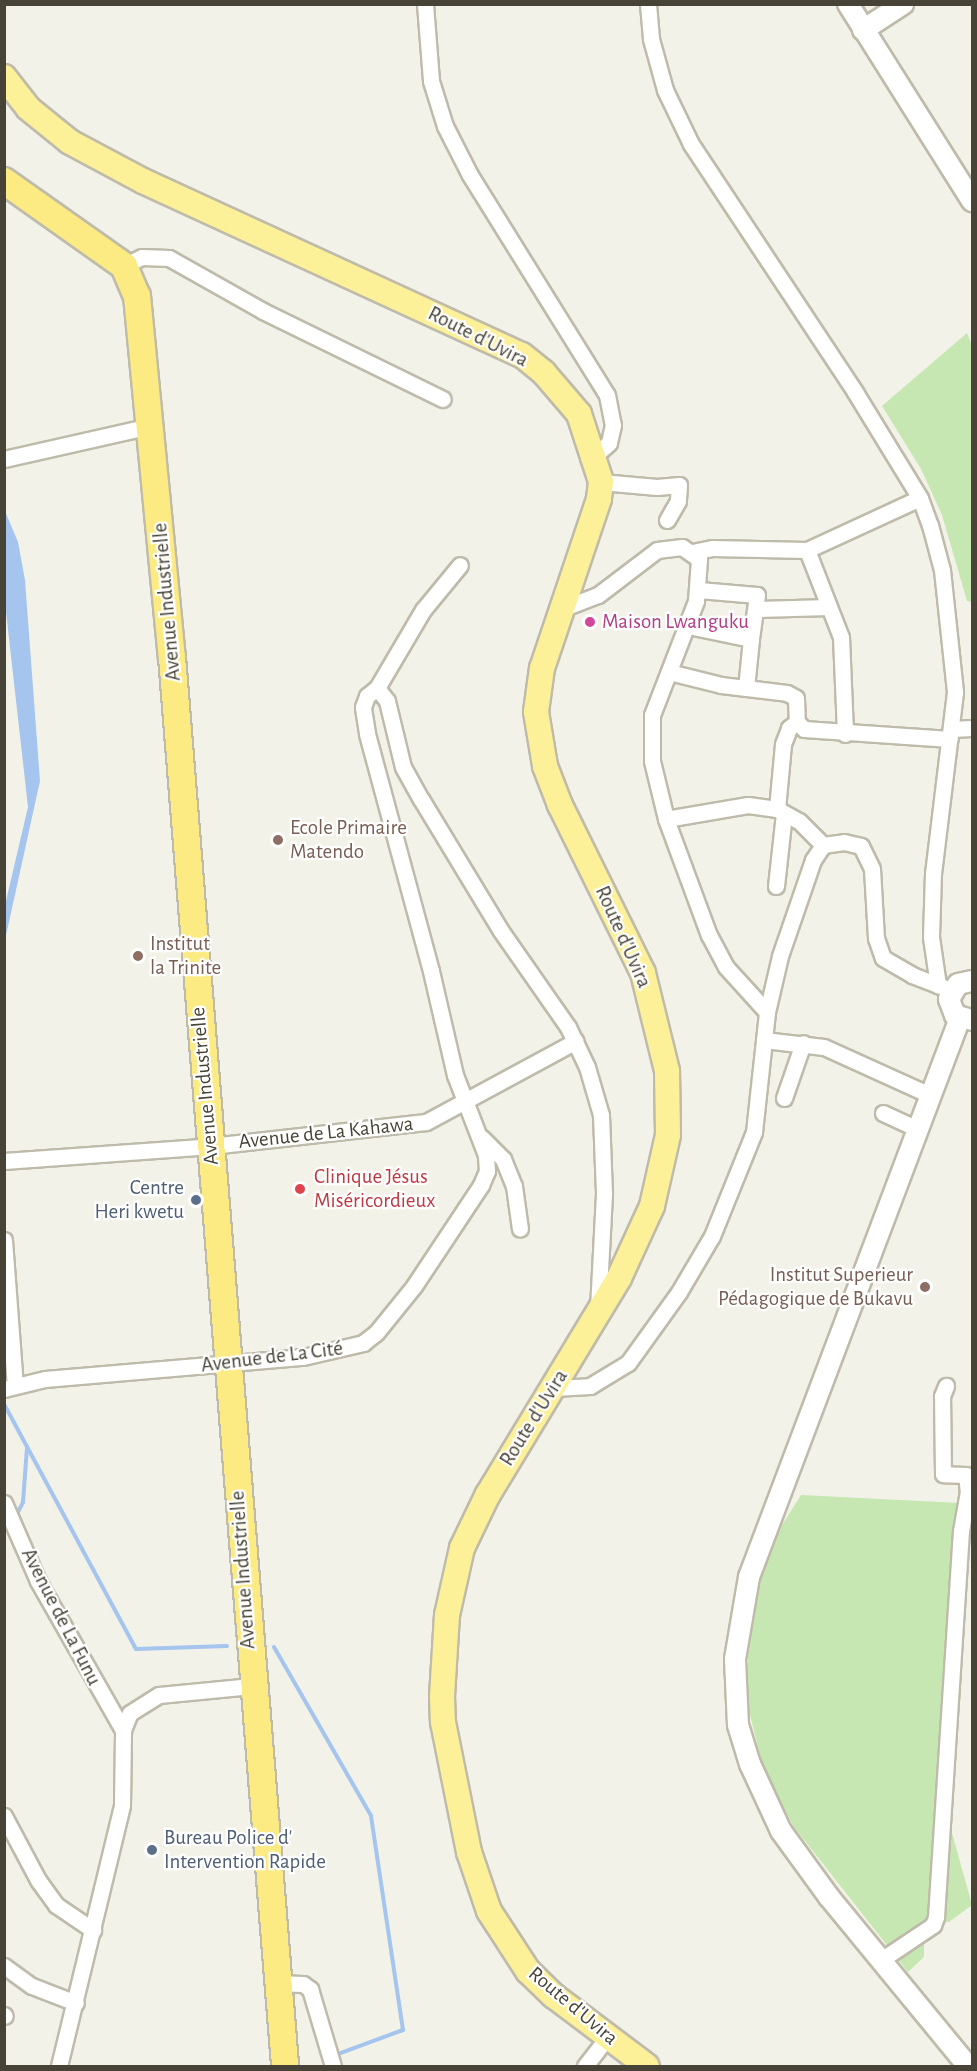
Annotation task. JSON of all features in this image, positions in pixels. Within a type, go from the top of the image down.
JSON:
[{"type":"highway","points":[[4,181],[124,266]]},
{"type":"highway","name":"Avenue Industrielle","points":[[124,266],[137,296],[151,426],[211,1146],[276,1983],[285,2067]]},
{"type":"main road","name":"Route d'Uvira","points":[[4,77],[28,108],[70,142],[142,181],[522,355],[544,374],[579,414],[593,457],[601,482],[593,524],[537,690],[536,712],[545,766],[560,805],[643,973],[661,1038],[669,1101],[662,1169],[651,1206],[619,1278],[488,1494],[462,1548],[447,1615],[443,1722],[469,1852],[489,1911],[528,1971],[647,2067]]},
{"type":"street","points":[[425,4],[431,81],[445,126],[470,175],[607,395],[614,425],[609,443],[593,457]]},
{"type":"street","points":[[648,4],[658,67],[682,127],[796,299],[920,498],[942,570],[950,625],[954,692],[951,734],[933,873],[931,937],[949,1005],[966,1019],[930,1095],[748,1577],[735,1659],[738,1725],[764,1800],[815,1878],[968,2067]]},
{"type":"street","points":[[848,4],[972,201]]},
{"type":"street","points":[[863,30],[903,4]]},
{"type":"street","points":[[124,266],[142,257],[169,258],[263,311],[443,399]]},
{"type":"street","points":[[7,459],[151,426]]},
{"type":"street","points":[[601,482],[657,487],[679,485],[678,501],[667,520]]},
{"type":"street","points":[[564,608],[598,595],[657,550],[668,546],[692,552],[712,548],[807,550],[920,498]]},
{"type":"street","points":[[807,550],[843,648],[840,677],[846,688],[845,734]]},
{"type":"street","points":[[692,552],[699,558],[699,590],[688,626],[652,715],[650,737],[657,789],[666,819],[717,951],[726,967],[767,1012]]},
{"type":"street","name":"Avenue de La Cité","points":[[10,1387],[328,1354],[363,1343],[376,1333],[414,1286],[481,1185],[487,1171],[479,1136],[464,1103],[367,733],[363,707],[367,696],[377,688],[423,610],[460,565]]},
{"type":"street","points":[[699,590],[757,596],[746,688]]},
{"type":"street","points":[[757,609],[829,607]]},
{"type":"street","points":[[688,626],[751,639]]},
{"type":"street","points":[[669,672],[746,688],[780,691],[796,698],[797,722],[804,729],[845,734],[951,734],[972,728]]},
{"type":"street","points":[[377,688],[387,701],[403,767],[421,799],[501,930],[576,1041],[601,1115],[604,1194],[598,1312]]},
{"type":"street","points":[[776,885],[783,744],[789,728],[797,722]]},
{"type":"street","points":[[666,819],[748,805],[780,811],[800,822],[823,845]]},
{"type":"street","points":[[554,1388],[590,1386],[628,1363],[703,1254],[754,1132],[767,1012],[783,946],[813,860],[823,845],[832,841],[861,846],[872,869],[876,938],[883,958],[944,987],[963,981],[972,981]]},
{"type":"street","points":[[764,1040],[824,1047],[930,1095]]},
{"type":"street","name":"Avenue de La Kahawa","points":[[4,1161],[211,1146],[426,1122],[576,1041]]},
{"type":"street","points":[[784,1098],[802,1043]]},
{"type":"street","points":[[883,1113],[917,1129]]},
{"type":"street","points":[[479,1136],[503,1160],[514,1186],[520,1229]]},
{"type":"street","points":[[4,1240],[10,1387]]},
{"type":"street","points":[[881,1960],[933,1925],[936,1917],[961,1531],[968,1493],[966,1475],[943,1474],[942,1396],[946,1386]]},
{"type":"street","name":"Avenue de La Funu","points":[[5,1504],[38,1581],[123,1730]]},
{"type":"street","points":[[59,2067],[122,1804],[123,1730],[130,1713],[159,1695],[252,1686]]},
{"type":"street","points":[[4,1816],[56,1905],[93,1930]]},
{"type":"street","points":[[4,1966],[32,1986],[76,2003]]},
{"type":"street","points":[[276,1983],[303,1984],[310,1989],[333,2067]]},
{"type":"street","points":[[585,2067],[608,2037]]},
{"type":"green space","points":[[967,333],[972,345],[972,602],[967,601],[942,515],[921,469],[882,406]]},
{"type":"green space","points":[[801,1495],[960,1503],[944,1804],[972,1905],[949,1922],[938,1922],[924,1939],[924,1957],[908,1972],[794,1827],[764,1771],[748,1707],[748,1648],[761,1579],[782,1525]]},
{"type":"water","points":[[5,511],[18,542],[25,580],[40,781],[5,940],[5,905],[28,807],[5,603]]},
{"type":"waterway","points":[[4,1404],[136,1649],[227,1646]]},
{"type":"waterway","points":[[15,1518],[23,1502],[27,1447]]},
{"type":"waterway","points":[[274,1647],[371,1816],[403,2030],[338,2054],[337,2060]]},
{"type":"place","name":"Maison Lwanguku","points":[[590,622]]},
{"type":"place","name":"Ecole Primaire Matendo","points":[[278,840]]},
{"type":"place","name":"Institut la Trinite","points":[[138,956]]},
{"type":"place","name":"Clinique Jésus Miséricordieux","points":[[300,1189]]},
{"type":"place","name":"Centre Heri kwetu","points":[[196,1200]]},
{"type":"place","name":"Institut Superieur Pédagogique de Bukavu","points":[[925,1287]]},
{"type":"place","name":"Bureau Police d' Intervention Rapide","points":[[152,1850]]}]
